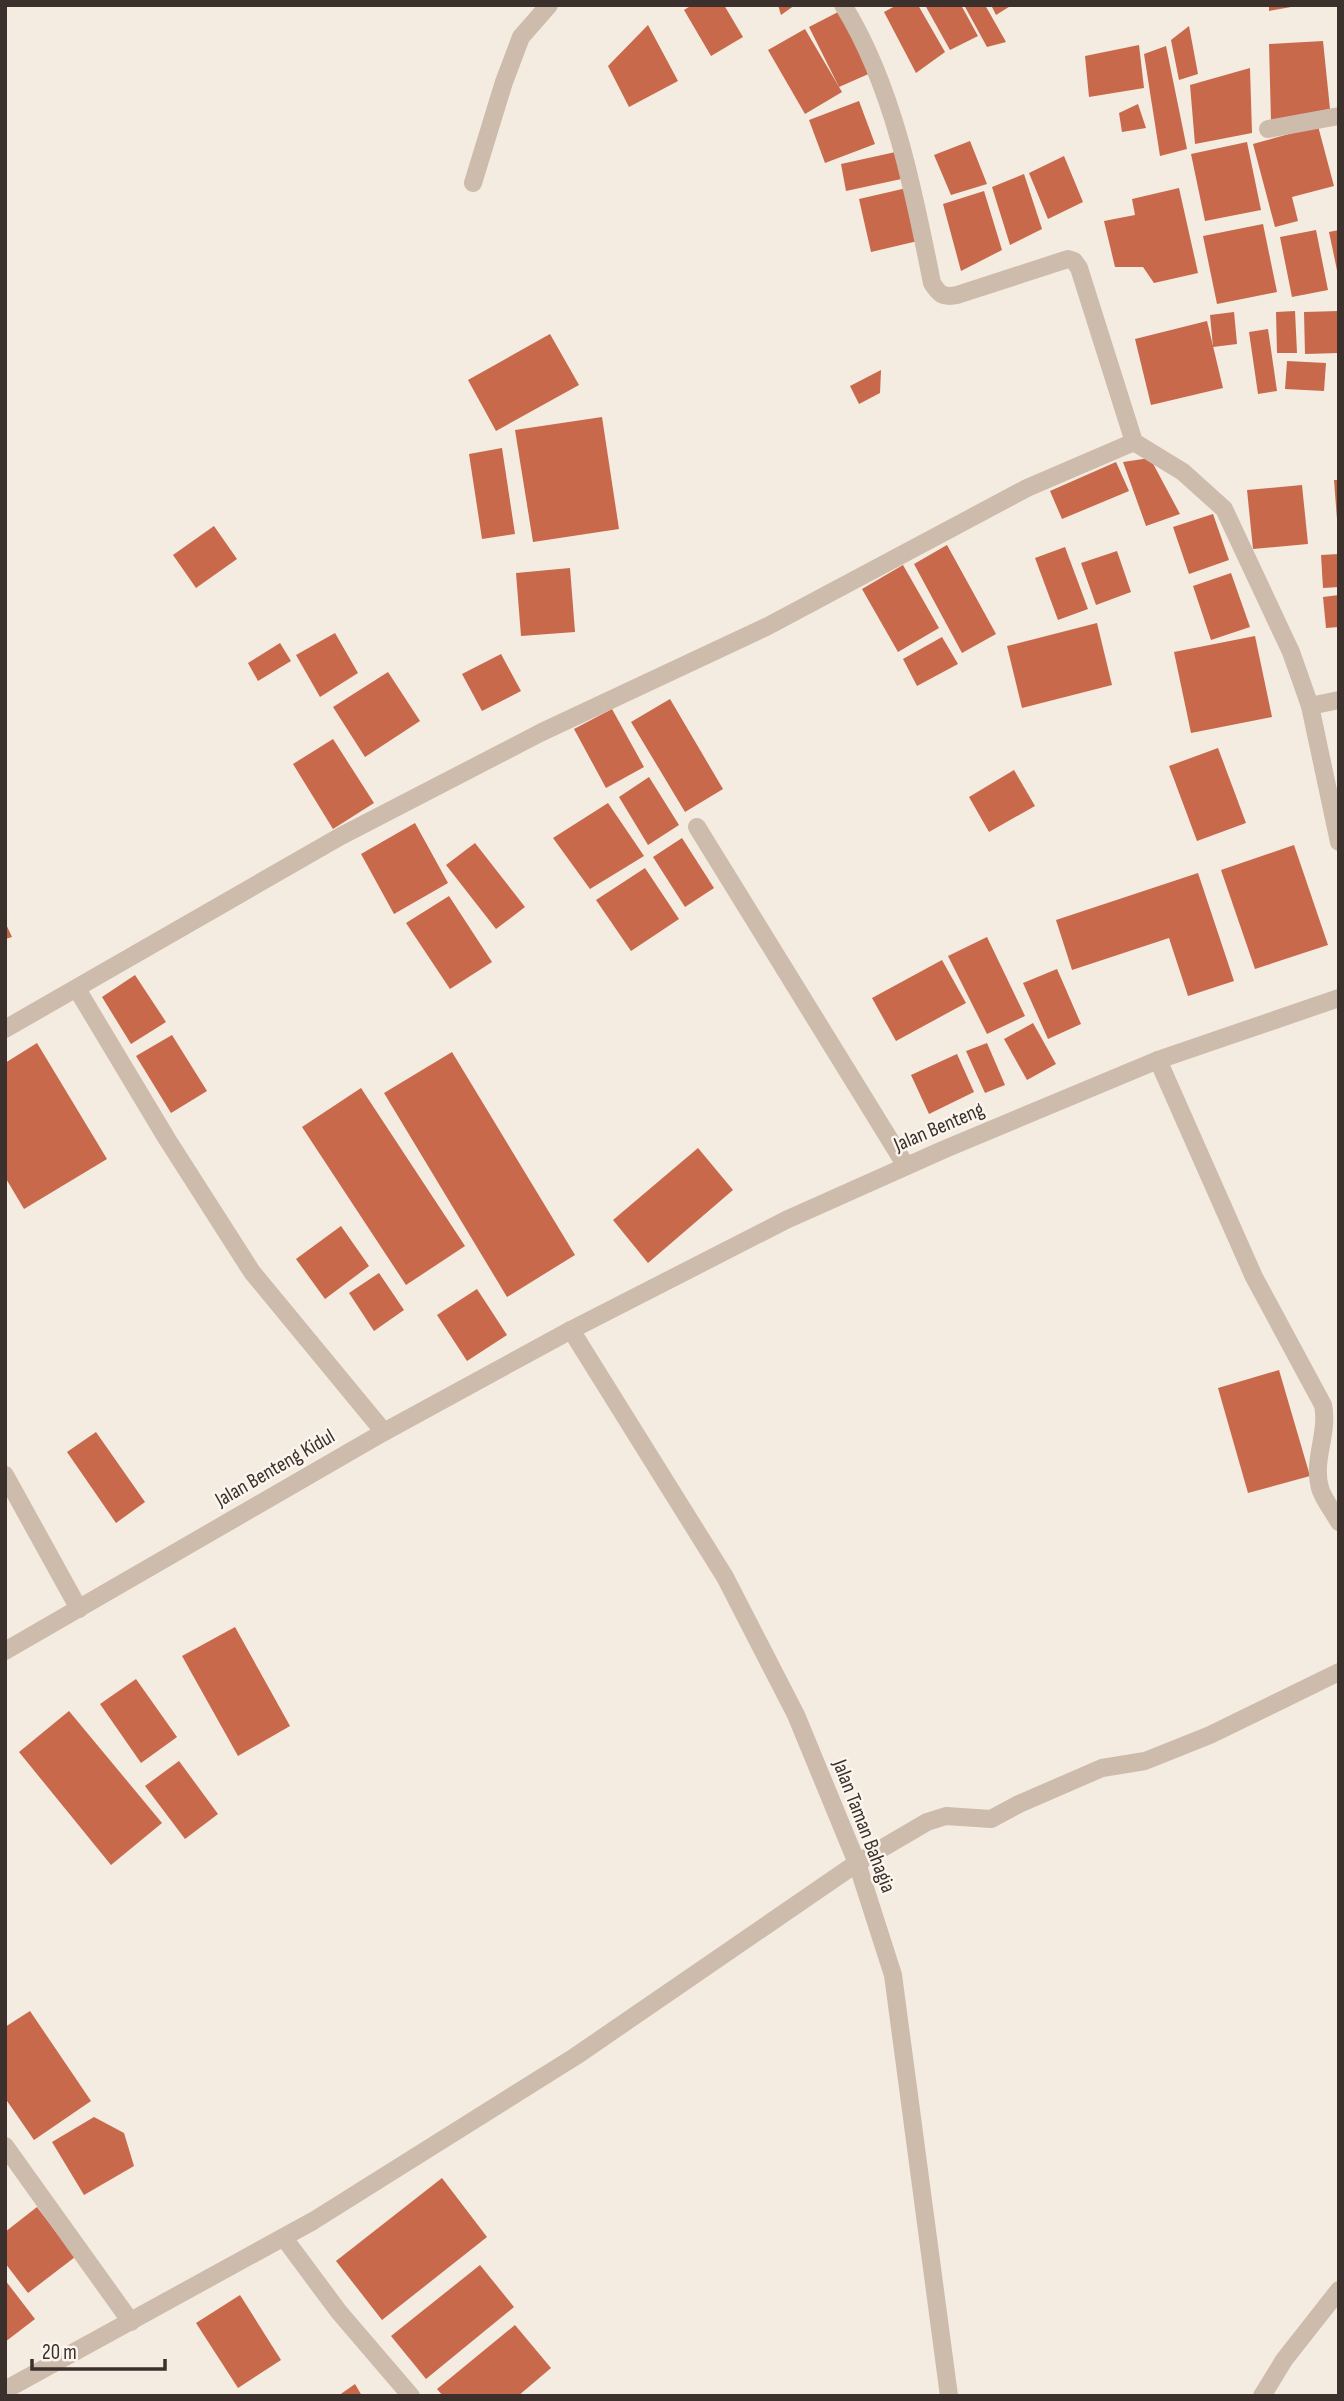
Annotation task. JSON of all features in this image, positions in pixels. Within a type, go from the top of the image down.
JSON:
[{"type":"street","points":[[473,183],[521,37],[549,5]]},
{"type":"street","points":[[843,5],[876,74],[906,162],[932,283],[939,294],[947,297],[957,295],[1068,259],[1074,261],[1083,280],[1134,442],[1183,472],[1224,509],[1291,652],[1310,706],[1339,842]]},
{"type":"street","points":[[1268,129],[1339,116]]},
{"type":"street","points":[[5,1029],[330,842],[400,805],[542,732],[766,627],[1027,488],[1134,442]]},
{"type":"street","points":[[1310,706],[1339,701]]},
{"type":"street","points":[[697,827],[906,1166]]},
{"type":"street","points":[[77,989],[167,1139],[252,1272],[384,1432]]},
{"type":"street","name":"Jalan Benteng","points":[[571,1330],[786,1220],[906,1166],[1158,1060],[1339,998]]},
{"type":"street","points":[[1158,1060],[1254,1277],[1332,1421],[1318,1475],[1320,1490],[1339,1522]]},
{"type":"street","name":"Jalan Benteng Kidul","points":[[5,1651],[384,1432],[571,1330]]},
{"type":"street","name":"Jalan Taman Bahagia","points":[[571,1330],[725,1577],[796,1715],[857,1863],[893,1975],[949,2396]]},
{"type":"street","points":[[5,1475],[79,1609]]},
{"type":"street","points":[[5,2390],[284,2238],[576,2056],[857,1863],[927,1822],[946,1816],[991,1819],[1102,1768],[1146,1761],[1210,1735],[1339,1672]]},
{"type":"street","points":[[5,2146],[131,2322]]},
{"type":"street","points":[[284,2238],[339,2312],[411,2396]]},
{"type":"street","points":[[1262,2396],[1284,2360],[1339,2290]]},
{"type":"building","points":[[692,5],[724,5],[743,37],[711,56],[684,10]]},
{"type":"building","points":[[778,5],[795,5],[781,15]]},
{"type":"building","points":[[897,5],[918,5],[945,52],[916,73],[884,12]]},
{"type":"building","points":[[925,5],[961,5],[978,36],[950,50]]},
{"type":"building","points":[[964,5],[985,5],[1006,42],[987,47]]},
{"type":"building","points":[[991,5],[1012,5],[996,15]]},
{"type":"building","points":[[1269,5],[1291,5],[1291,7],[1269,11]]},
{"type":"building","points":[[840,11],[873,72],[839,87],[809,27]]},
{"type":"building","points":[[648,25],[678,81],[629,107],[608,66]]},
{"type":"building","points":[[1189,26],[1198,74],[1179,80],[1171,40]]},
{"type":"building","points":[[805,29],[842,92],[805,114],[768,50]]},
{"type":"building","points":[[1323,41],[1330,109],[1271,121],[1269,44]]},
{"type":"building","points":[[1139,45],[1144,88],[1089,97],[1085,56]]},
{"type":"building","points":[[1166,46],[1187,149],[1160,156],[1144,54]]},
{"type":"building","points":[[1250,68],[1252,133],[1195,144],[1190,85]]},
{"type":"building","points":[[859,101],[875,144],[825,163],[809,120]]},
{"type":"building","points":[[1138,104],[1146,128],[1122,132],[1119,113]]},
{"type":"building","points":[[1318,126],[1334,186],[1292,197],[1298,221],[1275,227],[1253,144]]},
{"type":"building","points":[[970,141],[987,184],[951,195],[934,155]]},
{"type":"building","points":[[1247,142],[1261,210],[1205,221],[1191,154]]},
{"type":"building","points":[[900,151],[906,178],[846,191],[841,164]]},
{"type":"building","points":[[1064,156],[1083,202],[1048,219],[1029,173]]},
{"type":"building","points":[[1024,174],[1042,229],[1010,245],[992,187]]},
{"type":"building","points":[[911,187],[922,240],[871,252],[859,199]]},
{"type":"building","points":[[1179,188],[1198,273],[1154,283],[1143,267],[1115,267],[1104,221],[1135,215],[1132,199]]},
{"type":"building","points":[[984,191],[1002,250],[961,271],[943,204]]},
{"type":"building","points":[[1263,224],[1277,292],[1217,304],[1203,236]]},
{"type":"building","points":[[1316,230],[1328,290],[1292,297],[1280,237]]},
{"type":"building","points":[[1339,230],[1339,275],[1338,275],[1329,232]]},
{"type":"building","points":[[1295,311],[1297,353],[1277,353],[1276,312]]},
{"type":"building","points":[[1339,311],[1339,353],[1305,354],[1304,312]]},
{"type":"building","points":[[1234,312],[1237,344],[1213,347],[1210,315]]},
{"type":"building","points":[[1207,321],[1223,388],[1151,405],[1135,339]]},
{"type":"building","points":[[1268,329],[1277,391],[1258,394],[1249,332]]},
{"type":"building","points":[[550,334],[579,385],[496,431],[468,380]]},
{"type":"building","points":[[1287,361],[1326,363],[1324,391],[1285,389]]},
{"type":"building","points":[[881,370],[880,393],[859,404],[850,386]]},
{"type":"building","points":[[602,417],[619,529],[533,542],[515,430]]},
{"type":"building","points":[[502,448],[515,534],[482,539],[469,454]]},
{"type":"building","points":[[1150,458],[1180,514],[1146,526],[1123,462]]},
{"type":"building","points":[[1116,462],[1129,491],[1062,519],[1050,491]]},
{"type":"building","points":[[1334,480],[1339,480],[1339,519],[1337,519]]},
{"type":"building","points":[[1302,485],[1308,544],[1253,549],[1247,490]]},
{"type":"building","points":[[1213,514],[1229,560],[1189,574],[1173,527]]},
{"type":"building","points":[[214,526],[237,559],[196,588],[173,555]]},
{"type":"building","points":[[947,545],[996,634],[962,653],[914,564]]},
{"type":"building","points":[[1065,547],[1088,609],[1058,620],[1035,558]]},
{"type":"building","points":[[1117,551],[1131,592],[1096,605],[1081,563]]},
{"type":"building","points":[[1339,554],[1339,587],[1323,588],[1321,555]]},
{"type":"building","points":[[903,565],[939,628],[898,652],[862,589]]},
{"type":"building","points":[[570,568],[575,632],[521,636],[516,573]]},
{"type":"building","points":[[1231,573],[1250,627],[1211,640],[1193,586]]},
{"type":"building","points":[[1339,595],[1339,627],[1326,628],[1323,597]]},
{"type":"building","points":[[1097,623],[1112,685],[1022,708],[1007,646]]},
{"type":"building","points":[[335,633],[358,673],[320,697],[296,655]]},
{"type":"building","points":[[1255,636],[1272,717],[1191,733],[1174,652]]},
{"type":"building","points":[[942,637],[958,664],[917,686],[903,659]]},
{"type":"building","points":[[280,643],[291,661],[258,681],[248,663]]},
{"type":"building","points":[[501,654],[521,691],[482,711],[462,674]]},
{"type":"building","points":[[388,672],[420,721],[365,757],[333,707]]},
{"type":"building","points":[[670,699],[723,789],[685,812],[631,722]]},
{"type":"building","points":[[612,709],[644,767],[606,788],[574,729]]},
{"type":"building","points":[[333,739],[374,803],[333,829],[293,764]]},
{"type":"building","points":[[1218,748],[1246,823],[1197,841],[1169,766]]},
{"type":"building","points":[[1014,770],[1035,806],[989,832],[969,797]]},
{"type":"building","points":[[649,777],[679,825],[648,845],[619,797]]},
{"type":"building","points":[[608,803],[644,856],[590,889],[553,838]]},
{"type":"building","points":[[415,823],[448,883],[394,914],[361,854]]},
{"type":"building","points":[[682,838],[714,888],[685,907],[653,857]]},
{"type":"building","points":[[475,843],[525,907],[496,929],[446,865]]},
{"type":"building","points":[[1294,845],[1328,945],[1255,969],[1221,870]]},
{"type":"building","points":[[645,868],[679,919],[631,951],[596,900]]},
{"type":"building","points":[[1198,873],[1234,981],[1188,996],[1169,938],[1072,970],[1056,920]]},
{"type":"building","points":[[449,896],[492,962],[450,989],[406,923]]},
{"type":"building","points":[[5,922],[12,937],[5,939]]},
{"type":"building","points":[[987,937],[1025,1016],[987,1034],[948,956]]},
{"type":"building","points":[[942,960],[966,1003],[896,1041],[872,998]]},
{"type":"building","points":[[1057,969],[1081,1024],[1048,1039],[1023,983]]},
{"type":"building","points":[[135,975],[166,1022],[131,1044],[102,997]]},
{"type":"building","points":[[1033,1023],[1056,1064],[1027,1080],[1004,1039]]},
{"type":"building","points":[[172,1035],[207,1091],[171,1113],[136,1056]]},
{"type":"building","points":[[37,1043],[107,1159],[24,1209],[5,1177],[5,1063]]},
{"type":"building","points":[[987,1043],[1005,1085],[985,1093],[966,1051]]},
{"type":"building","points":[[452,1052],[575,1255],[507,1297],[384,1093]]},
{"type":"building","points":[[957,1054],[974,1092],[929,1114],[911,1075]]},
{"type":"building","points":[[361,1088],[465,1246],[406,1285],[302,1127]]},
{"type":"building","points":[[698,1148],[733,1190],[648,1263],[613,1220]]},
{"type":"building","points":[[341,1226],[369,1266],[325,1299],[296,1259]]},
{"type":"building","points":[[379,1273],[404,1310],[374,1331],[349,1293]]},
{"type":"building","points":[[477,1289],[507,1335],[467,1361],[437,1315]]},
{"type":"building","points":[[1279,1370],[1310,1476],[1248,1493],[1218,1388]]},
{"type":"building","points":[[96,1432],[145,1502],[116,1523],[67,1452]]},
{"type":"building","points":[[235,1627],[290,1726],[238,1756],[182,1656]]},
{"type":"building","points":[[136,1679],[177,1737],[141,1763],[100,1704]]},
{"type":"building","points":[[69,1711],[162,1823],[111,1865],[19,1752]]},
{"type":"building","points":[[179,1761],[218,1814],[185,1839],[145,1786]]},
{"type":"building","points":[[30,2011],[91,2101],[34,2140],[5,2098],[5,2027]]},
{"type":"building","points":[[94,2117],[124,2133],[134,2166],[84,2195],[52,2142]]},
{"type":"building","points":[[442,2178],[487,2237],[382,2320],[336,2261]]},
{"type":"building","points":[[37,2207],[75,2257],[28,2293],[5,2263],[5,2232]]},
{"type":"building","points":[[480,2265],[514,2307],[426,2379],[391,2336]]},
{"type":"building","points":[[5,2280],[35,2319],[5,2342]]},
{"type":"building","points":[[240,2295],[281,2360],[238,2388],[196,2323]]},
{"type":"building","points":[[515,2325],[551,2368],[518,2396],[443,2396],[437,2389]]},
{"type":"building","points":[[355,2384],[362,2396],[338,2396]]}]
